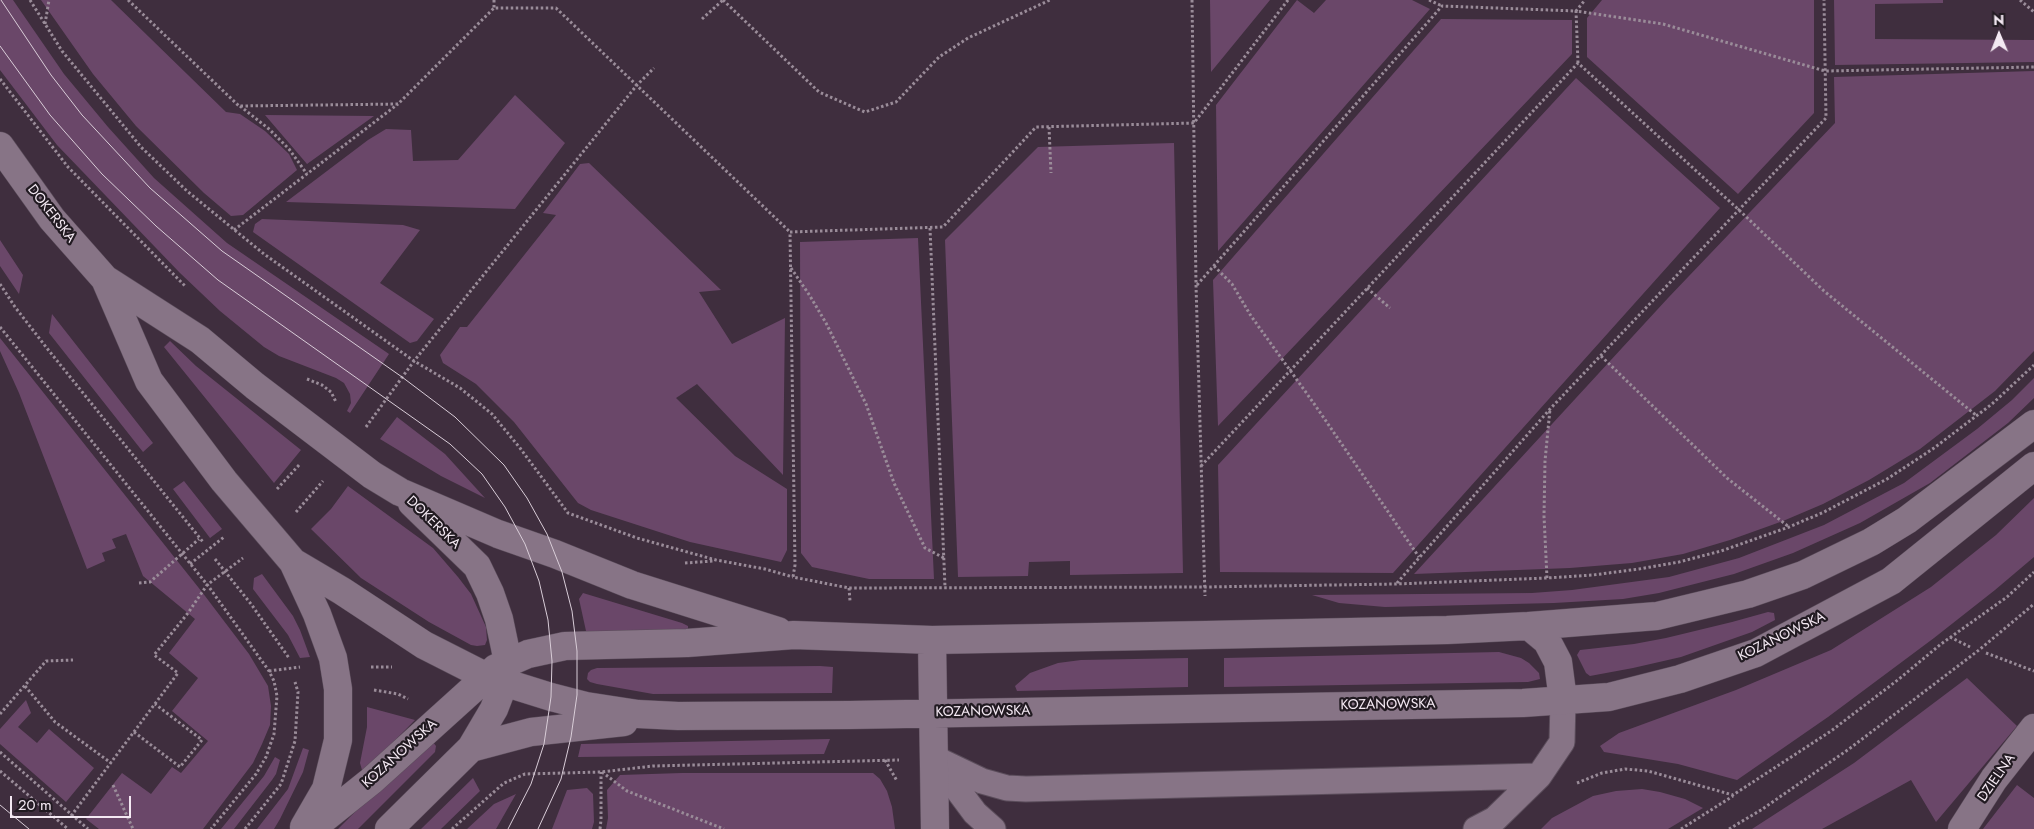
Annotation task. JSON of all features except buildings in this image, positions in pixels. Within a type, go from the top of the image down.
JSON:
[{"type":"street","name":"DOKERSKA","points":[[0,146],[52,219],[105,279],[200,340],[372,475],[400,492],[498,534],[565,559]]},
{"type":"street","name":"DOKERSKA","points":[[105,279],[149,381],[224,481],[293,562],[317,614],[333,658],[338,689],[338,740],[326,789],[302,829]]},
{"type":"street","name":"KOZANOWSKA","points":[[311,829],[500,674],[528,654],[565,646],[687,644],[794,636],[932,640],[1379,631],[1529,626],[1657,616],[1748,594],[1803,575],[1871,542],[1907,520],[2034,424]]},
{"type":"street","name":"KOZANOWSKA","points":[[458,663],[500,674],[541,695],[586,706],[638,714],[678,716],[1523,703],[1609,696],[1680,679],[1756,653],[1891,581],[2034,466]]},
{"type":"street","name":"DOKERSKA","points":[[400,492],[477,566],[500,619],[500,674]]},
{"type":"street","name":"KOZANOWSKA","points":[[565,559],[632,585],[794,636]]},
{"type":"street","name":"DOKERSKA","points":[[293,562],[342,591],[424,645],[458,663]]},
{"type":"street","points":[[1529,626],[1547,641],[1558,662],[1563,700]]},
{"type":"street","points":[[932,640],[935,829]]},
{"type":"street","points":[[389,829],[471,748],[494,708],[500,674]]},
{"type":"street","name":"KOZANOWSKA","points":[[471,748],[546,730],[678,716]]},
{"type":"street","name":"DZIELNA","points":[[1962,829],[1994,779],[2034,728]]},
{"type":"lane","points":[[1476,829],[1494,818],[1539,776],[1562,742],[1563,700]]},
{"type":"lane","points":[[934,758],[982,781],[1007,788],[1026,789],[1539,776]]},
{"type":"lane","points":[[934,758],[975,813],[993,829]]},
{"type":"path","points":[[30,0],[62,51],[141,147],[187,191],[264,254],[414,361],[460,388],[492,414],[520,448],[568,513],[637,538],[716,560],[850,588],[1204,587],[1396,584],[1593,576],[1678,562],[1721,551],[1789,527],[1824,512],[1887,479],[1934,448],[1977,416],[2034,365]]},
{"type":"path","points":[[45,24],[49,0]]},
{"type":"path","points":[[128,0],[239,106],[275,135],[289,149],[307,174]]},
{"type":"path","points":[[494,0],[494,8]]},
{"type":"path","points":[[702,20],[723,0],[819,92],[865,112],[896,102],[939,57],[968,38],[1050,0]]},
{"type":"path","points":[[1192,0],[1196,285],[1205,596]]},
{"type":"path","points":[[1194,123],[1288,0]]},
{"type":"path","points":[[1429,0],[1442,6],[1576,11],[1663,24],[1825,71],[2034,67]]},
{"type":"path","points":[[1585,0],[1576,11],[1578,62],[1824,291],[1977,416]]},
{"type":"path","points":[[1396,584],[1550,409],[1826,118],[1824,0]]},
{"type":"path","points":[[2020,0],[2034,12]]},
{"type":"path","points":[[1196,285],[1442,6]]},
{"type":"path","points":[[234,230],[398,104],[494,8],[556,8],[790,232],[943,227],[1036,127],[1194,123]]},
{"type":"path","points":[[1201,466],[1578,62]]},
{"type":"path","points":[[366,427],[414,361],[637,85],[654,68]]},
{"type":"path","points":[[0,79],[68,167],[190,291]]},
{"type":"path","points":[[239,106],[398,104]]},
{"type":"path","points":[[1049,127],[1051,173]]},
{"type":"path","points":[[930,228],[945,587]]},
{"type":"path","points":[[790,232],[795,565],[793,577]]},
{"type":"path","points":[[1214,266],[1232,284],[1251,316],[1419,557]]},
{"type":"path","points":[[790,267],[826,323],[866,404],[894,483],[925,548],[944,558]]},
{"type":"path","points":[[0,284],[46,347],[201,540],[182,553],[150,582],[139,582]]},
{"type":"path","points":[[1367,288],[1390,308]]},
{"type":"path","points":[[0,327],[207,585],[269,671],[274,681],[277,696],[274,734],[266,757],[256,774],[211,829]]},
{"type":"path","points":[[1601,356],[1727,478],[1789,527]]},
{"type":"path","points":[[304,378],[322,385],[331,392],[336,400],[337,409]]},
{"type":"path","points":[[1547,578],[1544,516],[1545,470],[1550,409]]},
{"type":"path","points":[[296,513],[326,478]]},
{"type":"path","points":[[71,816],[178,673],[154,656],[188,613],[207,585],[248,554]]},
{"type":"path","points":[[215,559],[289,658]]},
{"type":"path","points":[[1681,829],[1831,731],[1950,637],[2007,597],[2034,572]]},
{"type":"path","points":[[850,588],[850,601]]},
{"type":"path","points":[[1729,829],[1761,810],[1849,749],[1980,650],[2034,604]]},
{"type":"path","points":[[1950,637],[1970,647]]},
{"type":"path","points":[[1986,653],[2034,671]]},
{"type":"path","points":[[0,714],[46,661],[73,660]]},
{"type":"path","points":[[244,829],[281,784],[295,741],[298,692],[295,682]]},
{"type":"path","points":[[25,686],[55,722],[111,763]]},
{"type":"path","points":[[366,689],[398,694]]},
{"type":"path","points":[[134,732],[180,767],[202,740],[155,704]]},
{"type":"path","points":[[0,752],[88,829]]},
{"type":"path","points":[[452,829],[504,783],[525,774],[602,772],[653,766],[899,760]]},
{"type":"path","points":[[0,770],[68,829]]},
{"type":"path","points":[[1572,785],[1602,773],[1626,770],[1664,774],[1733,795]]},
{"type":"path","points":[[600,829],[602,820],[602,772]]},
{"type":"path","points":[[602,772],[627,791],[724,829]]},
{"type":"path","points":[[112,785],[133,829]]},
{"type":"shaded area","points":[[0,0],[13,0],[64,74],[154,178],[227,243],[389,354],[350,413],[347,411],[351,403],[350,394],[344,383],[336,378],[279,356],[264,347],[220,311],[180,273],[57,145],[0,70]]},
{"type":"shaded area","points":[[41,0],[111,0],[226,112],[240,114],[265,131],[289,154],[297,170],[243,215],[231,216],[204,193],[136,126],[93,74]]},
{"type":"shaded area","points":[[1210,0],[1270,0],[1211,72]]},
{"type":"shaded area","points":[[1297,0],[1314,13],[1326,0],[1412,0],[1430,9],[1218,251],[1216,105]]},
{"type":"shaded area","points":[[1602,0],[1814,0],[1814,113],[1738,194],[1587,57],[1587,18]]},
{"type":"shaded area","points":[[1834,0],[1943,0],[1943,3],[1875,4],[1875,39],[2034,40],[2034,62],[1835,65]]},
{"type":"shaded area","points":[[1441,19],[1572,20],[1572,54],[1218,426],[1213,280]]},
{"type":"shaded area","points":[[2034,71],[2034,351],[1995,391],[1920,449],[1869,480],[1823,504],[1730,540],[1683,554],[1632,563],[1570,568],[1414,574],[1668,298],[1835,123],[1834,77]]},
{"type":"shaded area","points":[[1576,78],[1720,208],[1393,573],[1220,572],[1218,465]]},
{"type":"shaded area","points":[[515,95],[565,143],[515,209],[286,202],[368,140],[386,129],[411,130],[413,161],[458,160]]},
{"type":"shaded area","points":[[265,115],[374,116],[307,164]]},
{"type":"shaded area","points":[[1174,143],[1183,573],[1070,575],[1070,561],[1029,562],[1028,576],[958,577],[945,240],[1038,147]]},
{"type":"shaded area","points":[[589,163],[721,290],[699,292],[732,344],[785,318],[783,475],[697,384],[676,398],[735,456],[787,489],[787,550],[781,562],[690,542],[591,510],[578,503],[514,422],[476,384],[443,363],[440,355],[460,327],[467,327],[556,215],[543,213],[580,164]]},
{"type":"shaded area","points":[[262,219],[403,225],[420,230],[380,283],[434,319],[417,341],[410,343],[253,232],[255,224]]},
{"type":"shaded area","points":[[918,238],[934,579],[869,579],[812,567],[801,553],[800,242]]},
{"type":"shaded area","points":[[0,240],[23,275],[19,294],[0,266]]},
{"type":"shaded area","points":[[52,314],[153,443],[143,452],[49,333]]},
{"type":"shaded area","points":[[0,338],[202,592],[249,654],[268,686],[271,706],[270,725],[262,744],[253,763],[203,829],[99,829],[86,819],[122,773],[151,794],[172,767],[181,773],[208,741],[172,711],[198,678],[169,653],[195,619],[143,576],[126,534],[112,539],[116,548],[102,553],[105,561],[87,569],[19,393],[0,351]]},
{"type":"shaded area","points":[[170,341],[196,366],[301,450],[274,483],[164,347]]},
{"type":"shaded area","points":[[2034,378],[2034,398],[2008,423],[1930,483],[1860,523],[1793,553],[1734,574],[1659,593],[1623,599],[1554,603],[1385,607],[1339,603],[1312,595],[1532,593],[1572,590],[1669,577],[1739,558],[1824,525],[1904,483],[1977,429],[2012,400]]},
{"type":"shaded area","points":[[397,417],[445,454],[485,498],[441,476],[380,439]]},
{"type":"shaded area","points":[[184,481],[222,529],[210,538],[173,489]]},
{"type":"shaded area","points":[[348,486],[433,548],[458,577],[471,594],[486,627],[487,640],[485,645],[471,645],[429,622],[361,578],[311,529],[331,509]]},
{"type":"shaded area","points":[[2034,498],[2034,557],[1934,638],[1828,717],[1737,780],[1678,764],[1604,752],[1600,746],[1619,733],[1736,690],[1831,650],[1931,587],[1996,535]]},
{"type":"shaded area","points":[[262,574],[293,616],[310,657],[300,658],[288,635],[253,589],[254,578]]},
{"type":"shaded area","points":[[583,593],[682,623],[688,626],[688,630],[686,632],[586,631],[579,599]]},
{"type":"shaded area","points":[[1768,612],[1774,613],[1775,620],[1752,632],[1681,657],[1633,668],[1590,676],[1586,673],[1577,655],[1580,650],[1634,644],[1666,638]]},
{"type":"shaded area","points":[[1499,652],[1521,658],[1529,663],[1539,673],[1540,679],[1528,682],[1224,687],[1224,658]]},
{"type":"shaded area","points":[[1188,658],[1188,687],[1017,691],[1015,686],[1030,673],[1058,663],[1081,660]]},
{"type":"shaded area","points":[[833,667],[832,693],[653,694],[597,684],[587,679],[588,673],[597,668]]},
{"type":"shaded area","points":[[1967,678],[2017,726],[1936,822],[1911,780],[1822,829],[1752,829],[1854,763]]},
{"type":"shaded area","points":[[26,700],[31,713],[18,727],[37,743],[49,729],[94,768],[66,802],[0,744],[0,729]]},
{"type":"shaded area","points":[[367,707],[415,720],[367,769],[362,770],[360,763],[367,727]]},
{"type":"shaded area","points":[[830,739],[824,754],[578,757],[581,744]]},
{"type":"shaded area","points":[[432,741],[436,746],[435,752],[358,829],[338,829],[422,745]]},
{"type":"shaded area","points":[[303,748],[309,750],[303,772],[280,819],[274,829],[257,829],[288,789]]},
{"type":"shaded area","points":[[275,757],[280,760],[272,780],[234,829],[221,829],[264,776]]},
{"type":"shaded area","points":[[682,773],[873,773],[880,779],[887,791],[892,807],[895,829],[606,829],[608,818],[607,790],[620,775]]},
{"type":"shaded area","points":[[473,778],[480,791],[441,829],[421,829]]},
{"type":"shaded area","points":[[2017,785],[2034,798],[2034,829],[1983,829]]},
{"type":"shaded area","points":[[587,788],[593,794],[594,822],[592,829],[552,829],[567,790]]},
{"type":"shaded area","points":[[1642,789],[1685,799],[1703,808],[1668,829],[1541,829],[1552,818],[1593,796],[1616,791]]},
{"type":"shaded area","points":[[516,794],[496,829],[467,829],[494,804]]},
{"type":"tram line","points":[[1,0],[51,75],[82,115],[150,188],[222,251],[402,377],[455,417],[504,465],[527,498],[547,534],[562,572],[572,611],[577,651],[577,695],[571,737],[561,779],[538,829]]},
{"type":"tram line","points":[[0,46],[50,115],[102,174],[156,226],[218,280],[450,444],[482,474],[505,507],[525,544],[539,581],[548,620],[552,661],[551,697],[544,744],[531,784],[508,829]]},
{"type":"tram line","points":[[0,805],[29,829]]}]
